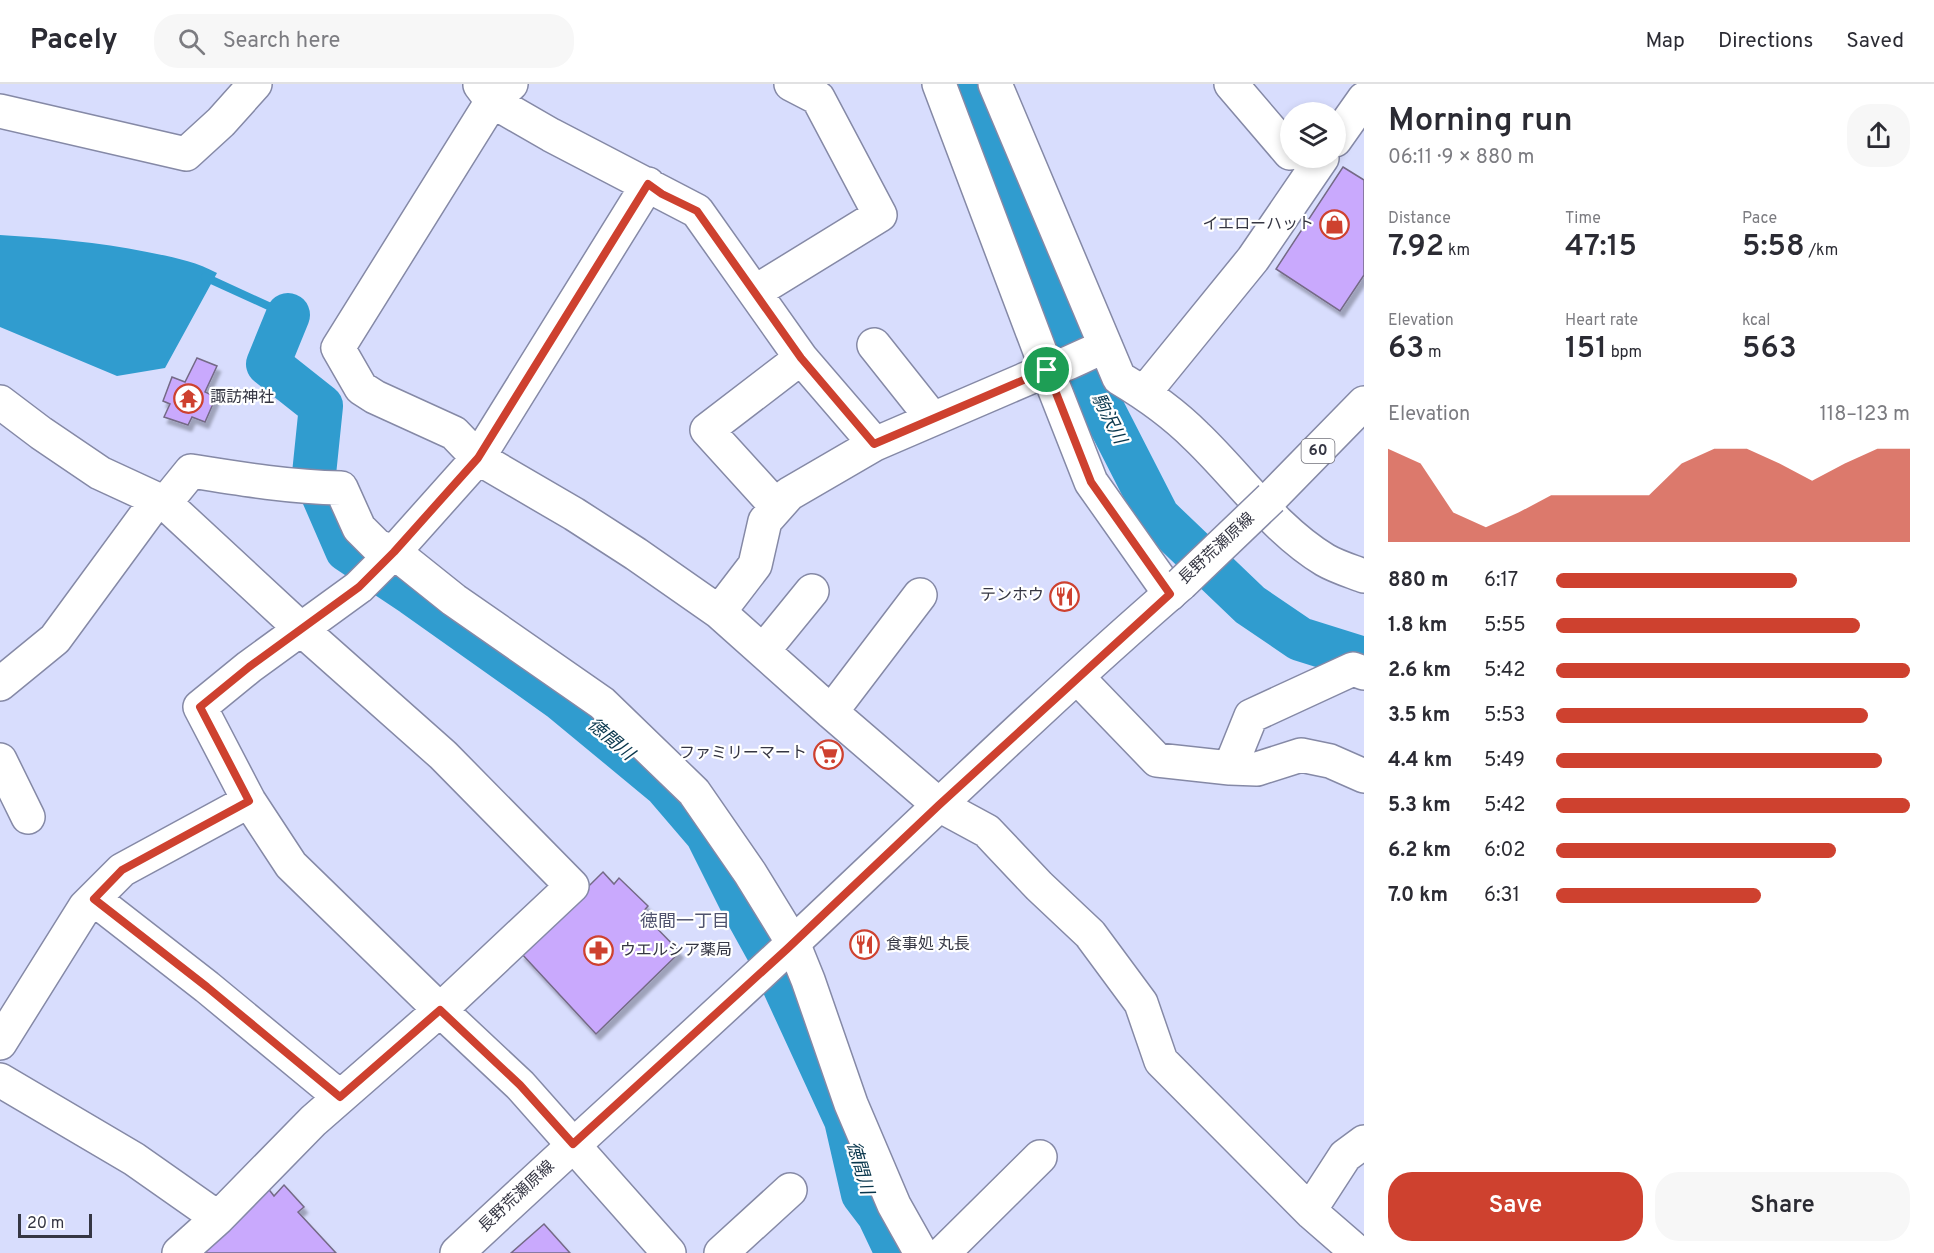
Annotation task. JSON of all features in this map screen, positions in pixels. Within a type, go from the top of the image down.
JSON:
[{"type":"street","points":[[0,111],[186,154],[221,122],[255,84]]},
{"type":"street","points":[[755,292],[880,215],[818,98],[791,84]]},
{"type":"street","points":[[939,84],[1054,368],[1091,482],[1175,589]]},
{"type":"street","points":[[995,84],[1100,349],[1119,378],[1144,393],[1196,435],[1224,467],[1298,542],[1328,562],[1364,576]]},
{"type":"street","points":[[1231,84],[1280,136]]},
{"type":"street","points":[[874,444],[801,358],[697,211],[551,135],[494,90],[338,348],[361,388],[375,397],[454,433],[478,458],[574,514],[719,612],[939,805],[987,831],[1039,886],[1090,934],[1141,1003],[1161,1061],[1310,1210],[1358,1253]]},
{"type":"street","points":[[1346,124],[1364,99]]},
{"type":"street","points":[[1144,393],[1253,259],[1300,168]]},
{"type":"street","points":[[648,184],[478,458],[359,587],[249,667],[200,707],[249,801],[291,865],[520,1085],[573,1144],[660,1250]]},
{"type":"street","points":[[874,345],[932,418]]},
{"type":"street","points":[[719,612],[755,565],[765,521],[789,494],[874,444],[1100,349]]},
{"type":"street","points":[[777,507],[707,430],[801,358]]},
{"type":"street","points":[[0,402],[100,473],[161,502],[442,755],[572,886],[440,1010],[313,1121],[218,1218],[178,1253]]},
{"type":"street","name":"長野荒瀬原線","points":[[458,1253],[1077,677],[1175,589],[1271,498],[1364,403]]},
{"type":"street","points":[[0,684],[55,639],[161,502],[191,471],[260,482],[340,488],[359,528],[377,546],[602,703],[694,792],[750,873],[808,980],[850,1104],[894,1204],[921,1253]]},
{"type":"street","points":[[763,651],[812,591]]},
{"type":"street","points":[[831,712],[920,595]]},
{"type":"street","points":[[1230,768],[1251,717],[1353,669],[1364,673]]},
{"type":"street","points":[[1077,677],[1157,760],[1257,769],[1301,755],[1330,761],[1364,776]]},
{"type":"street","points":[[0,760],[28,817]]},
{"type":"street","points":[[0,1043],[85,907],[122,870],[249,801]]},
{"type":"street","points":[[94,899],[207,987],[340,1097]]},
{"type":"street","points":[[0,1080],[134,1159],[218,1218]]},
{"type":"street","points":[[1310,1210],[1346,1156],[1364,1142]]},
{"type":"street","points":[[943,1253],[1040,1157]]},
{"type":"street","points":[[721,1253],[790,1190]]},
{"type":"water","points":[[0,235],[74,241],[129,249],[183,260],[217,273],[165,368],[117,376],[0,327]]},
{"type":"building","name":"イエローハット","points":[[1342,168],[1364,180],[1364,275],[1340,311],[1276,269]]},
{"type":"building","points":[[197,358],[217,366],[205,392],[216,397],[205,422],[192,417],[188,425],[164,417],[170,404],[163,401],[172,377],[185,382]]},
{"type":"building","points":[[603,872],[614,884],[619,878],[648,906],[642,913],[680,952],[596,1034],[521,953]]},
{"type":"building","points":[[284,1185],[304,1207],[298,1212],[336,1253],[196,1253],[267,1187],[274,1196]]},
{"type":"building","points":[[544,1224],[570,1253],[511,1253]]},
{"type":"waterway","name":"駒沢川","points":[[963,84],[1095,394],[1158,517],[1250,605],[1300,639],[1364,659]]},
{"type":"waterway","points":[[205,277],[288,315]]},
{"type":"waterway","name":"徳間川","points":[[288,315],[268,364],[321,406],[314,474],[347,550],[561,699],[665,785],[707,834],[770,955],[846,1120],[863,1194],[879,1215],[897,1253]]},
{"type":"place","name":"イエローハット","points":[[1335,225]]},
{"type":"place","name":"諏訪神社","points":[[189,398]]},
{"type":"place","name":"テンホウ","points":[[1065,596]]},
{"type":"place","name":"ファミリーマート","points":[[828,754]]},
{"type":"place","name":"食事処 丸長","points":[[865,945]]},
{"type":"place","name":"ウエルシア薬局","points":[[599,951]]},
{"type":"district","name":"徳間一丁目","points":[[685,922]]},
{"type":"route","points":[[648,184],[662,194],[697,211],[801,358],[874,444],[1047,370],[1091,482],[1170,594],[1077,677],[787,949],[573,1144],[520,1085],[440,1010],[340,1097],[207,987],[94,899],[122,870],[249,801],[200,707],[249,667],[359,587],[394,552],[478,458],[648,184]]}]
